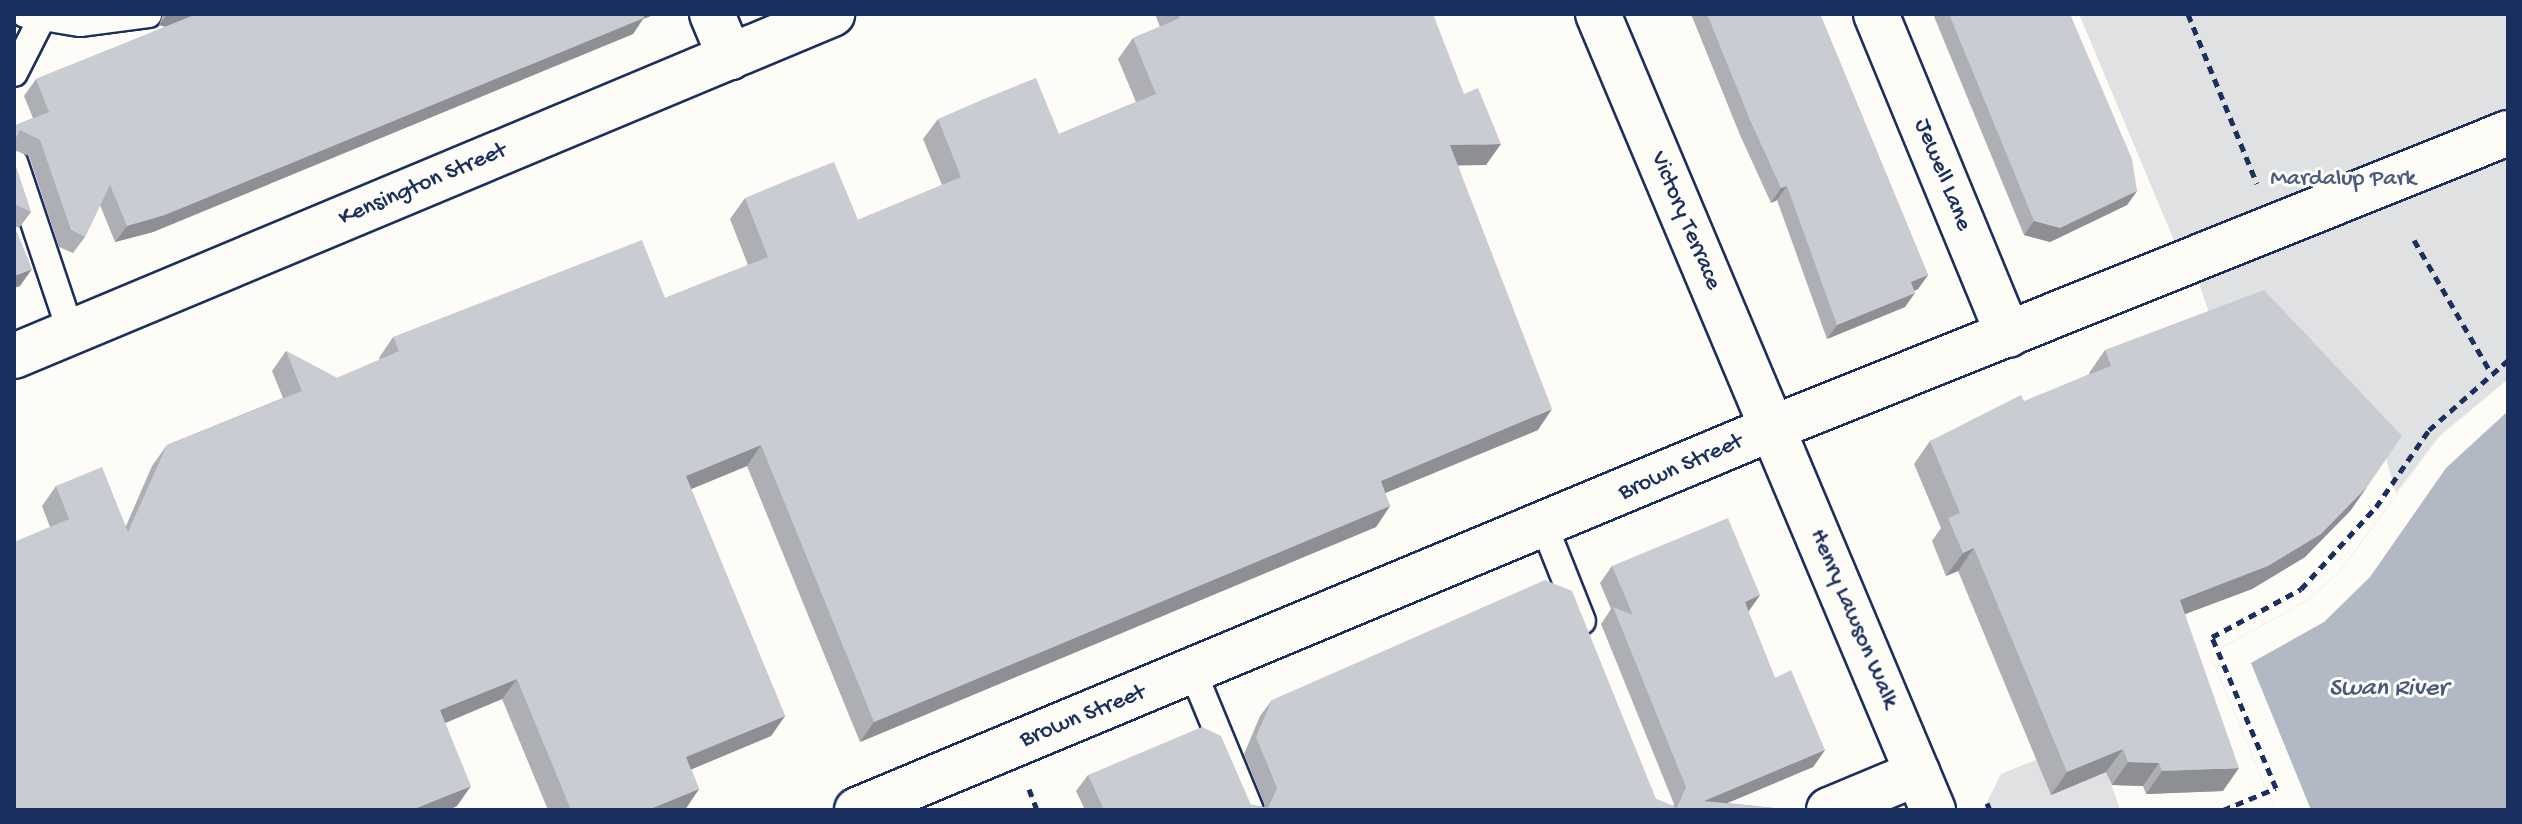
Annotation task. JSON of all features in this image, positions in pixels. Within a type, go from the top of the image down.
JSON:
[{"type":"street","points":[[712,14],[730,57]]},
{"type":"street","name":"Kensington Street","points":[[14,356],[832,14]]},
{"type":"street","name":"Victory Terrace","points":[[1598,14],[1773,428]]},
{"type":"street","name":"Jewell Lane","points":[[1876,14],[2008,335]]},
{"type":"street","name":"Brown Street","points":[[857,810],[1545,528],[1773,428],[2508,133]]},
{"type":"street","name":"Henry Lawson Walk","points":[[1773,428],[1925,792]]},
{"type":"street","points":[[1829,810],[1925,792]]},
{"type":"lane","points":[[14,73],[32,18],[148,14]]},
{"type":"lane","points":[[14,162],[71,332]]},
{"type":"lane","points":[[1545,528],[1595,652]]},
{"type":"lane","points":[[1193,672],[1250,810]]},
{"type":"path","points":[[2188,14],[2257,185]]},
{"type":"path","points":[[2414,240],[2491,373]]},
{"type":"path","points":[[2223,810],[2276,788],[2212,637],[2301,589],[2376,507],[2429,430],[2508,360]]},
{"type":"path","points":[[1987,803],[1990,810]]},
{"type":"green space","name":"Mardalup Park","points":[[2079,14],[2508,14],[2508,379],[2439,436],[2396,493],[2386,459],[2213,325],[2191,259],[2184,264]]},
{"type":"green space","points":[[2095,736],[2120,810],[1983,810],[2001,774]]},
{"type":"water","name":"Swan River","points":[[2508,379],[2508,810],[2275,810],[2210,654],[2306,601],[2340,571],[2439,437]]},
{"type":"pier","points":[[2508,379],[2508,411],[2446,468],[2370,577],[2324,622],[2251,663],[2311,810],[2275,810],[2210,654],[2306,601],[2340,571],[2439,437]]},
{"type":"building","points":[[191,14],[643,14],[644,18],[165,215],[127,226],[110,185],[85,237],[71,230],[40,140],[20,130],[14,142],[14,126],[49,112],[36,79],[194,15]]},
{"type":"building","points":[[1178,14],[1433,14],[1464,94],[1478,88],[1501,144],[1450,145],[1552,409],[1381,481],[1390,506],[874,722],[761,445],[686,476],[785,716],[686,757],[699,789],[648,810],[571,810],[517,679],[440,710],[471,786],[412,810],[14,810],[14,542],[69,519],[56,486],[102,467],[128,532],[167,445],[302,391],[286,351],[337,378],[399,351],[393,337],[642,240],[665,298],[768,257],[745,198],[788,180],[834,162],[858,220],[961,177],[938,119],[984,99],[1036,78],[1059,134],[1156,94],[1133,38],[1180,18]]},
{"type":"building","points":[[1707,14],[1820,14],[1928,275],[1911,282],[1915,293],[1837,325],[1787,186],[1781,188]]},
{"type":"building","points":[[1949,14],[2070,14],[2132,159],[2137,191],[2060,228],[2034,221]]},
{"type":"building","points":[[14,161],[31,212],[14,204]]},
{"type":"building","points":[[14,225],[32,269],[14,276]]},
{"type":"building","points":[[2264,290],[2402,436],[2367,487],[2321,534],[2268,566],[2180,600],[2239,768],[2162,771],[2159,763],[2128,762],[2123,749],[2067,772],[1974,548],[1963,553],[1948,518],[1960,513],[1930,441],[2021,395],[2024,401],[2111,366],[2105,350]]},
{"type":"building","points":[[1728,518],[1760,595],[1745,602],[1775,678],[1791,670],[1825,750],[1704,801],[1795,810],[1104,810],[1088,775],[1202,727],[1221,736],[1251,805],[1268,808],[1277,788],[1256,737],[1272,700],[1545,580],[1572,591],[1656,799],[1677,808],[1686,787],[1613,607],[1633,615],[1612,566]]}]
